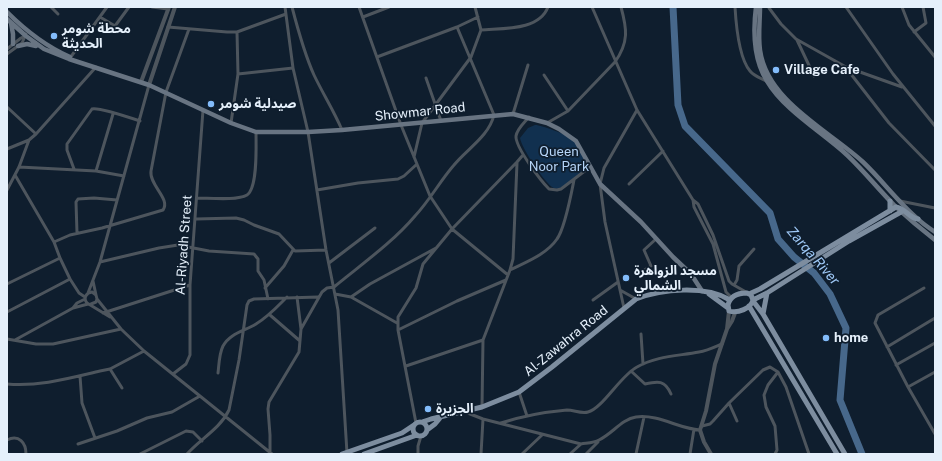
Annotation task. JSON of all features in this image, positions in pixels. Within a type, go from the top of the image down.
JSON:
[{"type":"main road","points":[[756,7],[754,27],[757,56],[766,80],[782,101],[847,155],[901,212],[935,240]]},
{"type":"main road","points":[[760,7],[760,50],[764,66],[772,82],[791,104],[863,162],[899,201],[918,219],[935,232]]},
{"type":"main road","name":"Showmar Road","points":[[7,12],[38,46],[150,85],[231,123],[256,132],[308,132],[342,130],[513,114],[547,123],[559,129],[576,141],[600,184],[641,222],[691,274],[704,292]]},
{"type":"main road","name":"Showmar Road","points":[[7,19],[26,33],[72,59]]},
{"type":"main road","points":[[11,23],[14,36],[13,44]]},
{"type":"main road","points":[[18,46],[26,44],[38,46]]},
{"type":"main road","points":[[858,167],[863,162]]},
{"type":"main road","points":[[890,201],[890,211]]},
{"type":"main road","points":[[731,311],[749,306],[753,300],[767,293],[896,207],[901,208],[912,218],[918,219]]},
{"type":"main road","points":[[731,311],[731,299],[740,294],[760,289],[783,274],[847,239],[901,212]]},
{"type":"main road","name":"Al-Zawahra Road","points":[[345,453],[402,432],[431,419],[482,407],[519,392],[636,299],[652,293],[672,291],[704,292],[731,299]]},
{"type":"main road","points":[[704,292],[731,311]]},
{"type":"main road","points":[[748,293],[845,454]]},
{"type":"main road","points":[[762,314],[767,293]]},
{"type":"main road","points":[[749,306],[837,454]]},
{"type":"main road","name":"Al-Zawahra Road","points":[[427,430],[440,418]]},
{"type":"main road","points":[[365,454],[419,436],[425,434],[427,430],[425,424],[417,424],[413,431],[419,436]]},
{"type":"street","points":[[51,7],[58,14]]},
{"type":"street","points":[[72,59],[107,7]]},
{"type":"street","points":[[100,17],[115,26],[129,7]]},
{"type":"street","points":[[141,82],[168,8],[152,7]]},
{"type":"street","points":[[73,308],[77,303],[85,298],[88,293],[100,262],[150,85],[175,7]]},
{"type":"street","points":[[285,7],[294,68],[308,132],[326,250],[336,294],[340,321],[345,453]]},
{"type":"street","points":[[291,7],[314,73],[342,130]]},
{"type":"street","points":[[359,7],[378,57],[400,125],[430,196],[452,229],[508,275]]},
{"type":"street","points":[[363,17],[389,7]]},
{"type":"street","points":[[414,157],[422,123],[470,57],[481,30],[475,7]]},
{"type":"street","points":[[481,30],[531,24],[540,18],[548,7]]},
{"type":"street","points":[[592,7],[637,110],[693,200],[698,204],[710,228],[729,281],[748,293]]},
{"type":"street","points":[[547,123],[568,111],[615,62],[624,47],[626,40],[626,27],[622,7]]},
{"type":"street","points":[[735,7],[740,45],[746,65],[754,75],[766,80]]},
{"type":"street","points":[[770,7],[784,28],[796,39],[846,67],[902,87]]},
{"type":"street","points":[[846,7],[870,44],[902,87],[935,126]]},
{"type":"street","points":[[902,7],[909,25],[935,57]]},
{"type":"street","points":[[914,32],[926,23],[923,7]]},
{"type":"street","points":[[168,27],[237,32],[286,14]]},
{"type":"street","points":[[378,57],[457,27],[478,17]]},
{"type":"street","points":[[300,330],[318,297],[327,288],[334,287],[397,236],[422,209],[454,164],[489,128],[494,116],[457,27]]},
{"type":"street","points":[[54,242],[77,233],[102,228],[110,224],[165,209],[166,202],[150,176],[166,92],[189,29]]},
{"type":"street","points":[[231,123],[238,74],[237,32]]},
{"type":"street","points":[[7,49],[26,33]]},
{"type":"street","points":[[7,54],[24,40],[26,33]]},
{"type":"street","points":[[796,39],[814,76]]},
{"type":"street","points":[[513,114],[528,64]]},
{"type":"street","points":[[7,149],[29,140],[36,134],[96,67]]},
{"type":"street","points":[[846,67],[890,123],[935,170]]},
{"type":"street","points":[[238,74],[294,68]]},
{"type":"street","points":[[544,75],[568,111]]},
{"type":"street","points":[[426,78],[441,121]]},
{"type":"street","points":[[7,107],[36,134]]},
{"type":"street","points":[[74,169],[67,150],[68,141],[92,109],[100,109],[140,121]]},
{"type":"street","name":"Al-Riyadh Street","points":[[173,374],[186,364],[190,355],[190,285],[194,249],[203,110]]},
{"type":"street","points":[[624,308],[606,222],[600,184],[604,168],[637,110]]},
{"type":"street","points":[[96,171],[113,114]]},
{"type":"street","points":[[529,117],[516,135],[517,142],[523,154],[549,189],[559,190],[590,167]]},
{"type":"street","points":[[197,198],[237,198],[250,192],[254,177],[256,132]]},
{"type":"street","points":[[7,190],[19,167],[29,140]]},
{"type":"street","points":[[629,184],[663,151]]},
{"type":"street","points":[[417,424],[398,330],[398,317],[416,288],[423,264],[452,229],[523,154]]},
{"type":"street","points":[[482,407],[483,340],[513,259],[517,162]]},
{"type":"street","points":[[317,190],[350,184],[398,179],[404,176],[417,164]]},
{"type":"street","points":[[19,167],[74,169],[124,176]]},
{"type":"street","points":[[15,175],[54,242],[70,279],[79,294],[90,304],[111,318],[144,351],[271,453]]},
{"type":"street","points":[[510,270],[547,249],[557,239],[574,180]]},
{"type":"street","points":[[77,233],[76,202],[78,199],[94,198],[117,200]]},
{"type":"street","points":[[693,200],[694,207],[713,244],[726,292],[731,299]]},
{"type":"street","points":[[899,201],[935,208]]},
{"type":"street","points":[[909,210],[914,204]]},
{"type":"street","points":[[196,219],[236,218],[279,234],[285,239],[293,250],[326,250]]},
{"type":"street","points":[[329,263],[375,228]]},
{"type":"street","points":[[641,272],[650,266],[644,250],[656,239]]},
{"type":"street","points":[[100,262],[172,245],[189,246],[194,249],[228,253],[254,254],[258,260],[258,271],[264,280],[268,299]]},
{"type":"street","points":[[351,296],[370,284],[437,248]]},
{"type":"street","points":[[734,285],[737,280],[739,266],[754,249]]},
{"type":"street","points":[[265,288],[284,266],[293,250]]},
{"type":"street","points":[[7,284],[60,258]]},
{"type":"street","points":[[7,312],[70,279]]},
{"type":"street","points":[[398,330],[457,301],[506,280]]},
{"type":"street","points":[[14,341],[73,308],[96,302],[97,297],[93,281]]},
{"type":"street","points":[[593,300],[618,282]]},
{"type":"street","points":[[103,313],[190,285]]},
{"type":"street","points":[[924,288],[882,312],[877,317],[875,323],[908,388],[935,434]]},
{"type":"street","points":[[620,290],[636,299]]},
{"type":"street","points":[[88,293],[94,293],[108,311],[111,318]]},
{"type":"street","points":[[336,294],[351,296],[397,323]]},
{"type":"street","points":[[187,454],[226,416],[229,410],[244,330],[247,305],[249,301],[254,299],[287,297],[318,297]]},
{"type":"street","points":[[218,373],[224,344],[228,339],[255,325],[270,315],[287,297]]},
{"type":"street","points":[[271,453],[268,409],[269,402],[300,352],[297,297]]},
{"type":"street","points":[[712,454],[704,442],[701,428],[715,364],[727,329],[727,319],[731,311]]},
{"type":"street","points":[[270,315],[300,341]]},
{"type":"street","points":[[887,347],[935,318]]},
{"type":"street","points":[[7,339],[36,344],[53,344],[121,329]]},
{"type":"street","points":[[641,334],[643,364]]},
{"type":"street","points":[[406,366],[483,340]]},
{"type":"street","points":[[896,365],[935,343]]},
{"type":"street","points":[[501,423],[528,416],[567,410],[585,413],[591,411],[602,402],[630,371],[643,364],[665,357],[699,352],[722,344]]},
{"type":"street","points":[[7,384],[33,384],[110,369],[144,351]]},
{"type":"street","points":[[586,454],[601,440],[627,421],[634,418],[644,417],[659,419],[694,429],[710,424],[765,368],[770,367],[778,372],[786,387],[809,454]]},
{"type":"street","points":[[110,369],[122,388]]},
{"type":"street","points":[[630,371],[645,384],[655,382],[662,383],[668,387],[671,394]]},
{"type":"street","points":[[775,454],[777,450],[775,426],[766,407],[764,395],[768,385],[778,372]]},
{"type":"street","points":[[908,388],[935,372]]},
{"type":"street","points":[[80,376],[82,403],[95,438]]},
{"type":"street","points":[[786,387],[795,383]]},
{"type":"street","points":[[519,392],[528,416]]},
{"type":"street","points":[[78,444],[147,418],[172,412],[200,396]]},
{"type":"street","points":[[729,403],[737,421]]},
{"type":"street","points":[[465,412],[483,419],[581,444],[601,440]]},
{"type":"street","points":[[636,454],[644,417]]},
{"type":"street","points":[[481,454],[483,419]]},
{"type":"street","points":[[690,454],[694,429]]},
{"type":"street","points":[[140,454],[186,431],[193,432],[202,441]]},
{"type":"street","points":[[522,454],[542,435]]},
{"type":"street","points":[[417,454],[419,436]]},
{"type":"street","points":[[7,440],[15,438],[20,440],[25,445],[26,454]]},
{"type":"street","points":[[570,454],[581,444]]},
{"type":"green space","name":"Queen Noor Park","points":[[535,125],[549,128],[570,138],[576,143],[582,153],[586,169],[561,189],[552,187],[543,178],[533,164],[522,143],[520,138],[528,128]]},
{"type":"waterway","name":"Zarqa River","points":[[673,7],[678,105],[685,126],[770,213],[778,239],[794,257],[814,273],[830,294],[846,328],[840,400],[862,454]]},
{"type":"place","name":"محطة شومر الحديثة","points":[[54,36]]},
{"type":"place","name":"Village Cafe","points":[[776,70]]},
{"type":"place","name":"صيدلية شومر","points":[[211,104]]},
{"type":"place","name":"مسجد الزواهرة الشمالي","points":[[626,278]]},
{"type":"place","name":"home","points":[[826,338]]},
{"type":"place","name":"الجزيرة","points":[[428,409]]}]
